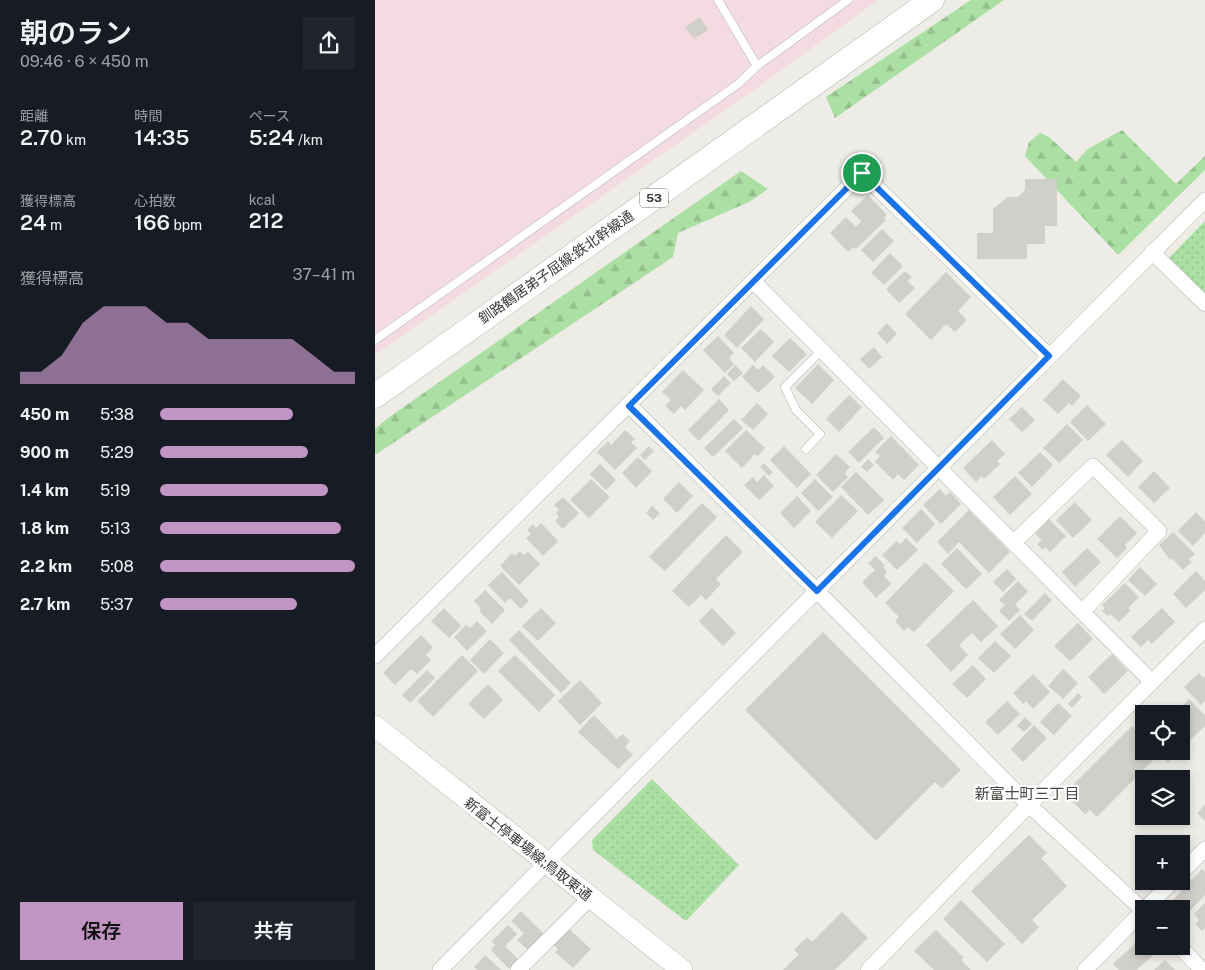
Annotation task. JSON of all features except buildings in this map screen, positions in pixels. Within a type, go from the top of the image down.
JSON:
[{"type":"main road","name":"釧路鶴居弟子屈線:鉄北幹線通","points":[[375,396],[932,0]]},
{"type":"main road","name":"新富士停車場線;鳥取東通","points":[[375,726],[546,864],[682,970]]},
{"type":"street","points":[[375,656],[862,173],[1049,356]]},
{"type":"street","points":[[440,970],[1205,200]]},
{"type":"street","points":[[1153,252],[1205,304]]},
{"type":"street","points":[[753,281],[1152,682]]},
{"type":"street","points":[[629,406],[817,591],[1029,805],[1135,902]]},
{"type":"street","points":[[1014,542],[1093,466],[1159,531],[1082,612]]},
{"type":"street","points":[[868,970],[1205,629]]},
{"type":"street","points":[[1190,864],[1205,849]]},
{"type":"street","points":[[1154,900],[1164,890]]},
{"type":"street","points":[[518,970],[590,898]]},
{"type":"street","points":[[1085,970],[1135,919]]},
{"type":"street","points":[[1188,955],[1202,970]]},
{"type":"lane","points":[[719,0],[757,66]]},
{"type":"lane","points":[[375,340],[738,84],[757,66],[847,0]]},
{"type":"lane","points":[[806,449],[820,434],[796,410],[785,387],[822,350]]},
{"type":"shaded area","points":[[375,0],[878,0],[761,85],[375,355]]},
{"type":"green space","points":[[971,0],[1004,0],[835,118],[826,97]]},
{"type":"green space","points":[[1122,130],[1176,184],[1205,156],[1205,170],[1118,255],[1025,156],[1029,142],[1040,133],[1049,137],[1076,162],[1088,149]]},
{"type":"green space","points":[[741,171],[768,189],[749,202],[678,233],[673,257],[375,455],[375,429],[388,418]]},
{"type":"green space","points":[[1205,221],[1205,298],[1167,260]]},
{"type":"green space","points":[[652,779],[739,865],[686,921],[593,850],[592,840]]},
{"type":"district","name":"新富士町三丁目","points":[[1027,793]]},
{"type":"route","points":[[862,173],[1049,356],[817,591],[629,406],[862,173]]}]
